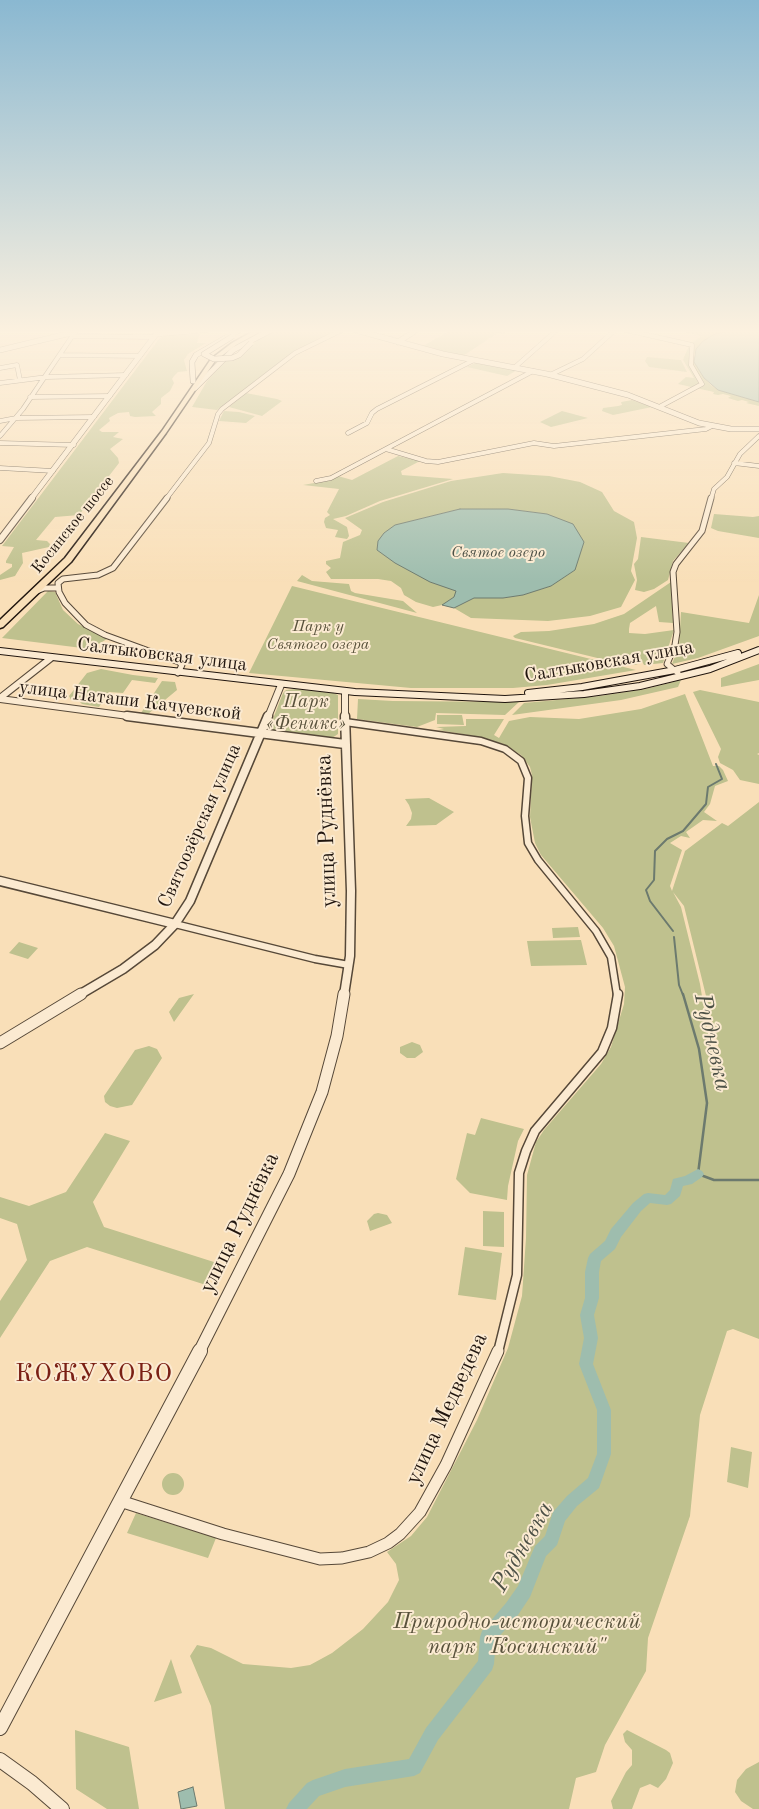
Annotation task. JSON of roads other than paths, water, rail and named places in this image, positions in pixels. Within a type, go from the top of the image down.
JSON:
[{"type":"highway","name":"Косинское шоссе","points":[[0,616],[60,558],[172,413]]},
{"type":"highway","name":"Косинское шоссе","points":[[0,625],[37,591],[48,585],[164,432],[176,413]]},
{"type":"main road","name":"Салтыковская улица","points":[[463,698],[502,696],[582,687],[703,664],[759,646]]},
{"type":"main road","name":"Салтыковская улица","points":[[463,698],[550,698],[640,686],[710,669],[759,650]]},
{"type":"main road","name":"Салтыковская улица","points":[[51,658],[178,673]]},
{"type":"main road","points":[[0,1760],[32,1783],[62,1809]]},
{"type":"street","points":[[0,436],[19,413]]},
{"type":"street","points":[[0,540],[97,413]]},
{"type":"street","points":[[178,673],[182,665],[179,662],[104,635],[86,625],[66,603],[58,588],[59,582],[63,578],[98,575],[113,568],[209,442],[219,413]]},
{"type":"street","points":[[348,433],[367,423],[372,413]]},
{"type":"street","points":[[316,482],[330,479],[453,413]]},
{"type":"street","points":[[675,413],[696,426]]},
{"type":"street","points":[[0,421],[16,418],[94,417]]},
{"type":"street","points":[[386,449],[426,461],[438,462],[534,443],[554,446],[696,426],[712,426],[735,430],[759,429]]},
{"type":"street","points":[[682,677],[667,664],[675,645],[677,632],[673,572],[681,558],[702,531],[714,489],[726,477],[734,463],[759,436]]},
{"type":"street","points":[[0,443],[74,445]]},
{"type":"street","points":[[734,463],[759,466]]},
{"type":"street","points":[[0,468],[53,471]]},
{"type":"street","points":[[48,585],[58,588]]},
{"type":"street","name":"Салтыковская улица","points":[[0,650],[51,658]]},
{"type":"street","points":[[0,698],[51,658]]},
{"type":"street","name":"Салтыковская улица","points":[[178,673],[345,691],[463,698]]},
{"type":"street","name":"Святоозёрская улица","points":[[0,1043],[123,968],[155,945],[175,924],[190,901],[281,685]]},
{"type":"street","name":"улица Руднёвка","points":[[0,1728],[221,1310],[289,1174],[323,1088],[337,1036],[350,965],[351,891],[345,744],[345,691]]},
{"type":"street","name":"улица Наташи Качуевской","points":[[0,698],[345,744]]},
{"type":"street","name":"улица Медведева","points":[[120,1502],[223,1534],[320,1559],[342,1558],[370,1552],[388,1543],[400,1534],[420,1512],[446,1465],[491,1370],[500,1346],[517,1274],[519,1173],[526,1151],[536,1131],[602,1052],[612,1028],[618,992],[611,957],[596,931],[538,860],[528,843],[525,816],[528,778],[520,761],[504,749],[481,741],[345,722]]},
{"type":"street","points":[[0,881],[316,959],[350,965]]},
{"type":"water","name":"Святое озеро","points":[[460,509],[508,509],[547,514],[573,524],[584,542],[575,570],[551,586],[523,595],[503,598],[474,598],[454,608],[442,605],[454,597],[456,591],[430,582],[395,563],[377,550],[378,541],[384,533],[395,525]]},
{"type":"water","points":[[193,1787],[197,1806],[181,1809],[178,1792]]},
{"type":"waterway","name":"Рудневка","points":[[673,931],[650,901],[646,890],[654,880],[655,851],[667,839],[683,831],[706,804],[708,787],[722,779],[716,764]]},
{"type":"waterway","name":"Рудневка","points":[[674,937],[679,985],[683,995]]},
{"type":"waterway","name":"Рудневка","points":[[683,994],[699,1049],[707,1103],[698,1174],[714,1180],[759,1180]]},
{"type":"waterway","name":"Рудневка","points":[[295,1809],[313,1789],[345,1778],[414,1767],[432,1734],[486,1664],[488,1637],[512,1609],[524,1591],[540,1551],[552,1540],[558,1517],[572,1501],[594,1483],[604,1454],[604,1410],[586,1364],[591,1338],[587,1315],[592,1298],[592,1272],[595,1258],[610,1245],[616,1233],[637,1207],[648,1198],[667,1200],[676,1192],[677,1182],[688,1181],[698,1174]]},
{"type":"district","name":"КОЖУХОВО","points":[[94,1374]]},
{"type":"park label","name":"Парк у Святого озера","points":[[318,636]]},
{"type":"park label","name":"Парк «Феникс»","points":[[306,713]]},
{"type":"park label","name":"Природно-исторический парк \"Косинский\"","points":[[517,1634]]}]
